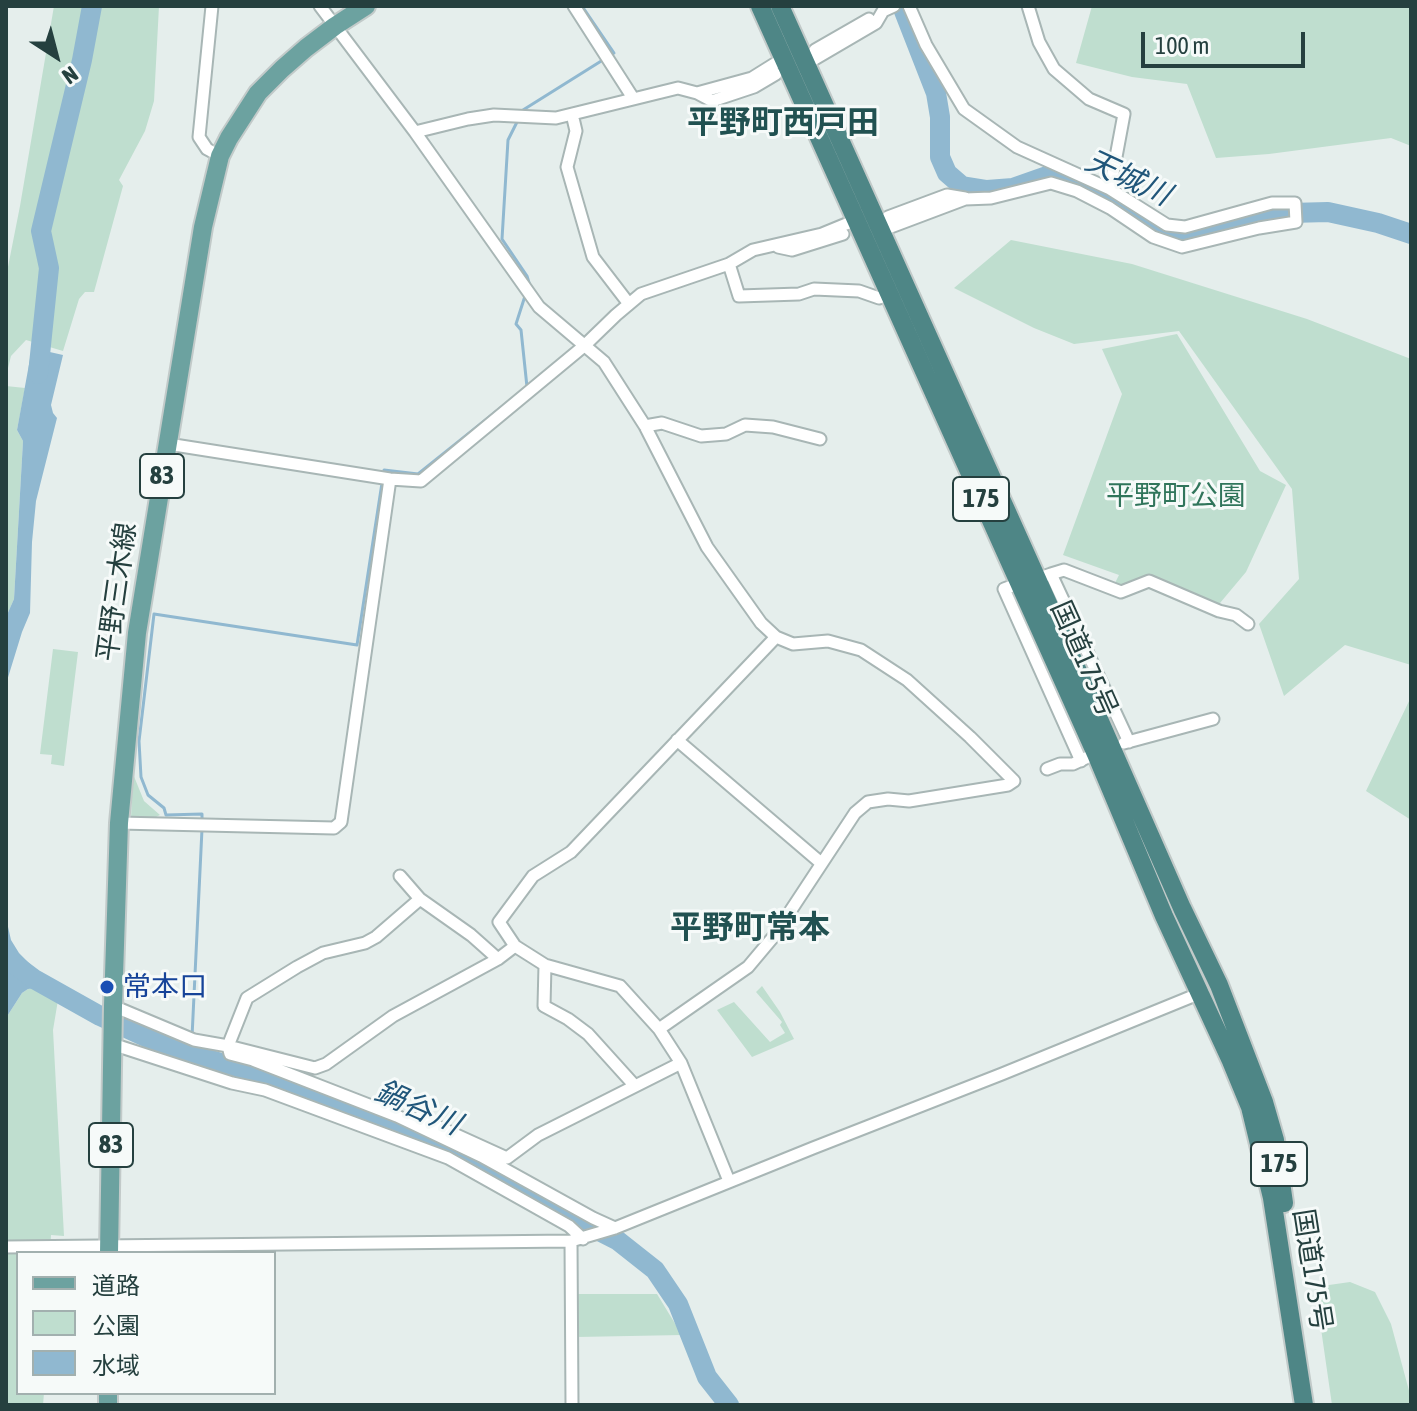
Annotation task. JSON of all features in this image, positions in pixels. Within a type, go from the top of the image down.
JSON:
[{"type":"highway","name":"国道175号","points":[[760,6],[780,66],[849,227],[889,295],[1036,578]]},
{"type":"highway","name":"国道175号","points":[[780,6],[810,57],[1036,578],[1164,916],[1250,1107],[1272,1198],[1304,1405]]},
{"type":"highway","name":"国道175号","points":[[1104,751],[1219,985],[1264,1102],[1275,1140],[1297,1353]]},
{"type":"main road","name":"平野三木線","points":[[109,1249],[119,823],[137,633],[203,227],[220,156],[258,93],[335,26],[366,6]]},
{"type":"street","points":[[212,6],[199,137],[207,149],[220,156]]},
{"type":"street","points":[[320,6],[415,132],[539,307],[604,362],[645,426],[707,547],[761,623],[776,637],[793,644],[828,641],[861,650],[907,680],[1014,781],[1008,785],[909,801],[888,799],[868,802],[855,813],[774,936],[748,967],[659,1029]]},
{"type":"street","points":[[574,6],[633,98]]},
{"type":"street","points":[[884,224],[965,199],[991,198],[1051,183],[1077,191],[1110,208],[1153,237],[1182,247],[1296,222],[1295,203],[1272,203],[1185,227],[1167,225],[1110,189],[1017,147],[964,109],[926,45],[909,6]]},
{"type":"street","points":[[1028,6],[1039,42],[1054,69],[1089,99],[1124,114],[1110,189]]},
{"type":"street","points":[[810,57],[876,23],[888,8]]},
{"type":"street","points":[[415,132],[494,115],[556,118],[678,88],[712,101],[754,87],[780,66]]},
{"type":"street","points":[[697,93],[752,78],[780,66]]},
{"type":"street","points":[[572,114],[576,131],[567,167],[593,257],[629,304]]},
{"type":"street","points":[[1077,191],[1083,177]]},
{"type":"street","points":[[774,246],[792,250],[849,227]]},
{"type":"street","points":[[168,444],[390,479],[421,481],[584,346],[641,294],[729,264],[753,250],[849,227]]},
{"type":"street","points":[[729,264],[739,296],[799,294],[814,289],[859,291],[879,298],[889,295]]},
{"type":"street","points":[[645,426],[662,423],[701,436],[726,434],[745,425],[773,427],[820,439]]},
{"type":"street","points":[[119,823],[334,828],[341,822],[390,479]]},
{"type":"street","points":[[1104,751],[1004,589],[1064,570],[1121,592],[1149,581],[1219,611],[1236,615],[1248,624]]},
{"type":"street","points":[[729,1181],[681,1063],[659,1029],[620,986],[545,965],[515,946],[499,922],[533,876],[571,852],[776,637]]},
{"type":"street","points":[[1047,769],[1060,764],[1073,764],[1104,751],[1213,719]]},
{"type":"street","points":[[677,740],[821,863]]},
{"type":"street","points":[[400,876],[420,899],[471,935],[498,959]]},
{"type":"street","points":[[420,899],[376,937],[365,943],[323,953],[247,998],[228,1046],[230,1054],[397,1116],[481,1156],[615,1228]]},
{"type":"street","points":[[113,1009],[194,1040],[315,1068],[326,1064],[393,1016],[498,959],[515,946]]},
{"type":"street","points":[[545,965],[544,1006],[588,1034],[635,1086]]},
{"type":"street","points":[[6,1247],[109,1249],[577,1240],[615,1228],[1219,985]]},
{"type":"street","points":[[112,1040],[232,1083],[265,1090],[448,1158],[569,1226],[577,1240],[572,1405]]},
{"type":"street","points":[[397,1116],[414,1116],[507,1158],[538,1135],[681,1063]]},
{"type":"street","points":[[388,1135],[397,1116]]},
{"type":"green space","points":[[54,6],[159,6],[154,101],[145,131],[119,180],[123,186],[94,292],[85,292],[79,299],[63,351],[26,340],[11,356],[7,372],[6,277]]},
{"type":"green space","points":[[1092,6],[1411,6],[1411,146],[1391,138],[1216,158],[1187,84],[1132,77],[1076,63]]},
{"type":"green space","points":[[1011,240],[1132,264],[1307,319],[1411,359],[1411,665],[1345,645],[1284,696],[1259,624],[1299,579],[1292,489],[1179,331],[1074,344],[1034,328],[954,288]]},
{"type":"green space","name":"平野町公園","points":[[1177,334],[1260,471],[1286,485],[1246,572],[1220,603],[1213,604],[1149,576],[1123,586],[1115,583],[1119,575],[1063,555],[1122,394],[1102,349]]},
{"type":"green space","points":[[6,386],[25,388],[17,430],[23,441],[14,599],[6,617]]},
{"type":"green space","points":[[53,649],[78,652],[64,766],[51,764],[52,755],[40,754]]},
{"type":"green space","points":[[1411,697],[1411,820],[1366,791]]},
{"type":"green space","points":[[133,774],[144,801],[160,815],[152,819],[131,818]]},
{"type":"green space","points":[[762,986],[794,1039],[752,1057],[717,1010],[734,1002],[770,1042],[785,1033],[780,1025],[782,1022],[756,992]]},
{"type":"green space","points":[[36,988],[58,1000],[53,1030],[64,1236],[51,1235],[50,1251],[16,1251],[16,1395],[44,1395],[43,1405],[6,1405],[6,1018],[28,989]]},
{"type":"green space","points":[[1350,1282],[1375,1292],[1391,1324],[1411,1405],[1332,1405],[1315,1287]]},
{"type":"green space","points":[[576,1294],[657,1294],[682,1335],[577,1337]]},
{"type":"water","points":[[32,348],[63,355],[51,405],[57,418],[36,501],[30,613],[6,684],[6,617],[14,599],[23,441],[17,430]]},
{"type":"water","points":[[6,918],[11,940],[19,953],[65,990],[58,1000],[36,988],[28,989],[6,1018]]},
{"type":"waterway","points":[[38,374],[49,268],[41,231],[92,6]]},
{"type":"waterway","points":[[521,113],[614,53],[582,6]]},
{"type":"waterway","name":"天城川","points":[[902,6],[936,93],[940,117],[940,157],[947,173],[962,186],[987,190],[1013,188],[1050,175],[1110,199],[1165,233],[1183,238],[1290,213],[1328,212],[1411,234]]},
{"type":"waterway","points":[[518,120],[508,140],[502,239],[527,276],[530,286]]},
{"type":"waterway","points":[[525,296],[516,324],[521,330],[525,388]]},
{"type":"waterway","points":[[384,475],[384,470],[418,474],[513,398]]},
{"type":"waterway","points":[[202,821],[202,814],[166,815],[164,808],[148,795],[141,777],[139,741],[154,614],[357,645],[382,483]]},
{"type":"waterway","points":[[192,1037],[202,829]]},
{"type":"waterway","name":"鍋谷川","points":[[6,958],[34,979],[100,1016],[150,1039],[403,1130],[476,1163],[617,1240],[655,1270],[678,1304],[707,1377],[729,1405]]},
{"type":"place","name":"常本口","points":[[107,987]]},
{"type":"district","name":"平野町西戸田","points":[[783,123]]},
{"type":"district","name":"平野町常本","points":[[750,928]]}]
